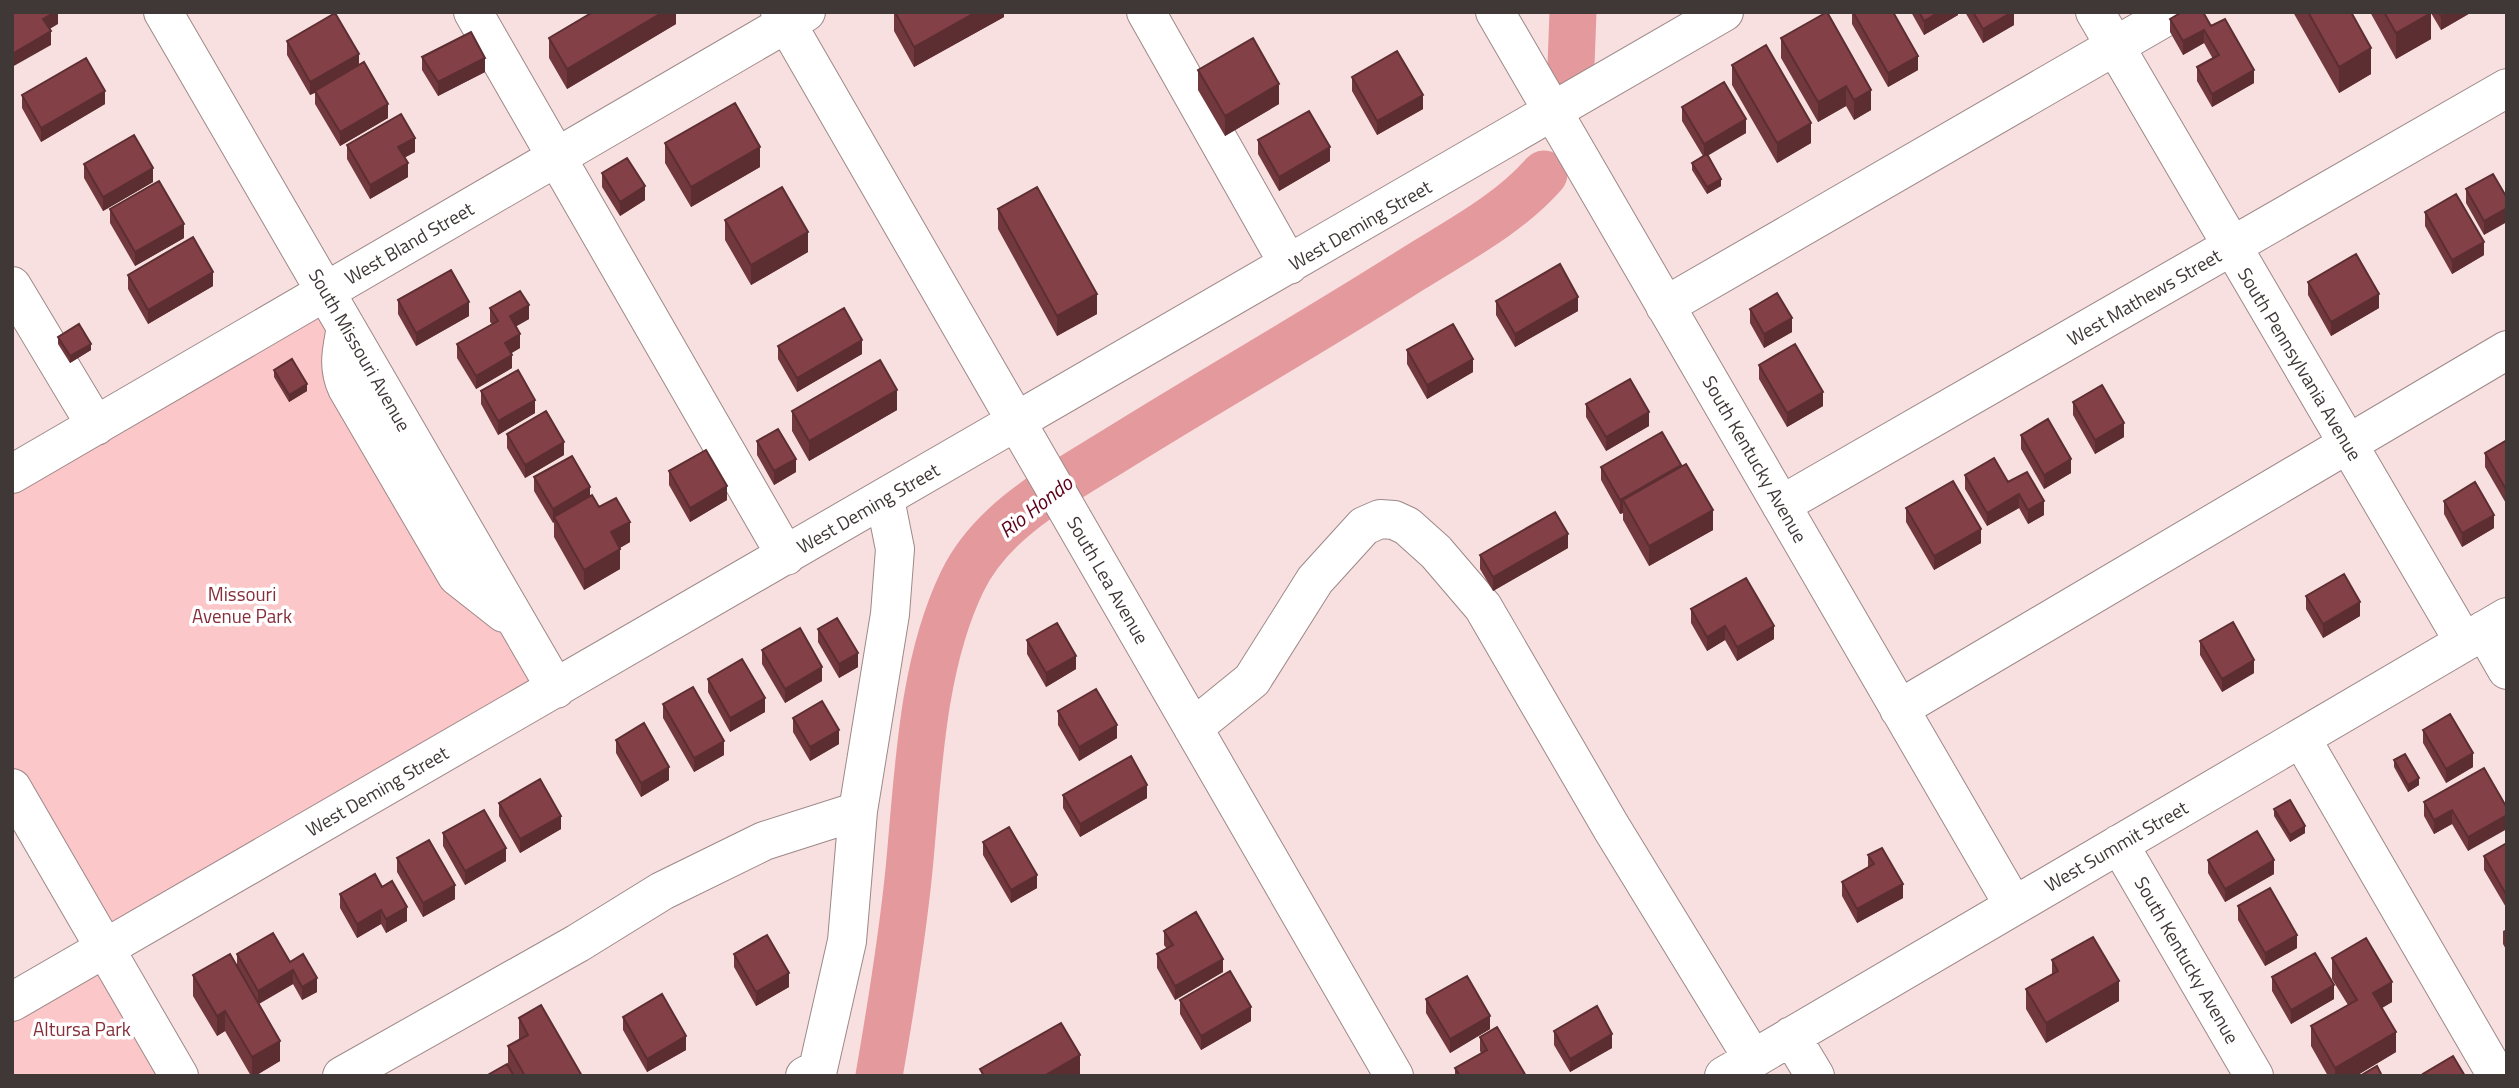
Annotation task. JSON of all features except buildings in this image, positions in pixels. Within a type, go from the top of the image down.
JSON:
[{"type":"street","name":"South Missouri Avenue","points":[[163,12],[556,689]]},
{"type":"street","points":[[473,12],[786,556]]},
{"type":"street","points":[[1146,12],[1289,265]]},
{"type":"street","name":"South Kentucky Avenue","points":[[1495,12],[2014,906]]},
{"type":"street","name":"West Deming Street","points":[[12,1002],[1554,113],[1724,12]]},
{"type":"street","name":"South Pennsylvania Avenue","points":[[2095,12],[2347,443],[2485,630],[2507,670]]},
{"type":"street","points":[[1665,306],[2174,12]]},
{"type":"street","name":"West Bland Street","points":[[12,474],[558,157],[791,16]]},
{"type":"street","name":"South Lea Avenue","points":[[791,16],[1044,469],[1394,1076]]},
{"type":"street","name":"West Mathews Street","points":[[1781,505],[2507,88]]},
{"type":"street","points":[[12,286],[96,426]]},
{"type":"street","points":[[1899,709],[2507,351]]},
{"type":"street","points":[[812,1072],[847,941],[858,811],[891,601],[895,549],[885,499]]},
{"type":"street","points":[[1194,728],[1252,680],[1315,580],[1364,526],[1380,519],[1394,520],[1407,526],[1462,579],[1483,607],[1611,827],[1739,1067]]},
{"type":"street","name":"West Summit Street","points":[[1739,1067],[2485,630]]},
{"type":"street","points":[[2301,738],[2497,1076]]},
{"type":"street","points":[[12,788],[179,1076]]},
{"type":"street","points":[[342,1076],[515,975],[578,943],[662,891],[764,841],[858,811]]},
{"type":"street","name":"South Kentucky Avenue","points":[[2119,844],[2254,1076]]},
{"type":"street","points":[[1791,1036],[1815,1076]]},
{"type":"green space","name":"Missouri Avenue Park","points":[[326,292],[556,689],[105,948],[12,788],[12,474]]},
{"type":"green space","name":"Altursa Park","points":[[100,965],[164,1076],[12,1076],[12,1016]]},
{"type":"waterway","name":"Rio Hondo","points":[[1571,65],[1573,12]]},
{"type":"waterway","name":"Rio Hondo","points":[[879,1076],[903,922],[919,760],[930,686],[948,615],[975,560],[1008,523],[1048,492],[1464,238],[1498,215],[1544,174]]}]
